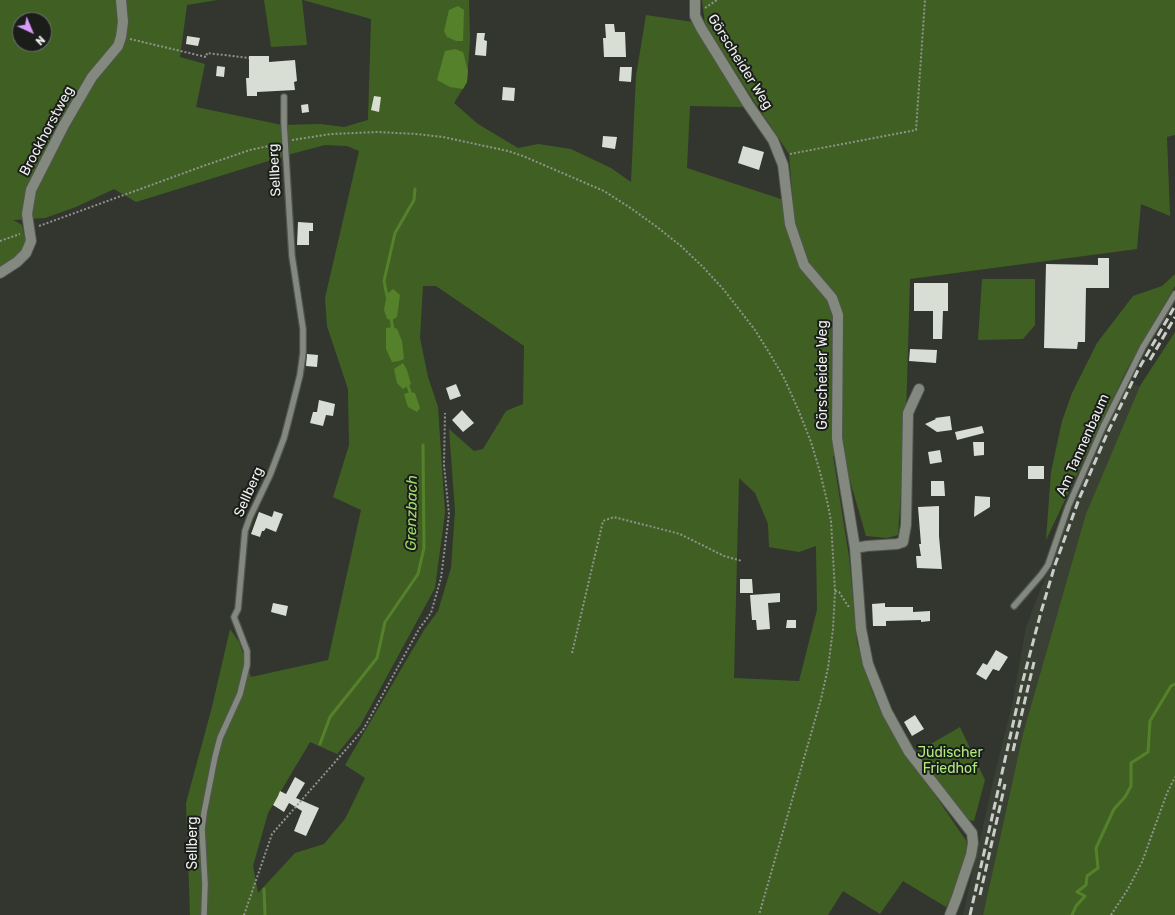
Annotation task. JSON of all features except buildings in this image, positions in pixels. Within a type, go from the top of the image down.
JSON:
[{"type":"street","name":"Brockhorstweg","points":[[0,273],[17,262],[26,253],[31,241],[27,214],[31,190],[64,125],[92,77],[118,46],[121,37],[122,22],[121,0]]},
{"type":"street","name":"Görscheider Weg","points":[[695,0],[695,16],[701,28],[748,104],[773,140],[783,165],[790,224],[804,265],[832,298],[838,315],[838,438],[855,548],[861,629],[868,664],[887,712],[909,752],[972,833],[973,843],[971,855],[950,915]]},
{"type":"street","points":[[855,548],[897,544],[903,542],[906,525],[908,413],[919,389]]},
{"type":"lane","name":"Sellberg","points":[[204,915],[205,884],[202,829],[204,813],[220,738],[240,694],[247,665],[247,651],[234,617],[238,609],[245,531],[250,517],[274,467],[286,432],[297,389],[303,353],[303,330],[292,256],[284,123],[284,98]]},
{"type":"lane","name":"Am Tannenbaum","points":[[1014,606],[1048,565],[1068,507],[1103,427],[1143,346],[1175,294]]},
{"type":"path","points":[[695,16],[717,0]]},
{"type":"path","points":[[779,156],[916,130],[925,0]]},
{"type":"path","points":[[121,37],[206,57],[206,53],[249,58]]},
{"type":"path","points":[[289,141],[331,134],[378,132],[416,134],[443,137],[508,151],[535,161],[604,191],[632,209],[681,246],[724,290],[755,330],[784,378],[811,442],[831,521],[835,591],[833,629],[828,668],[821,700],[759,915]]},
{"type":"path","points":[[0,241],[206,165],[250,150],[283,142]]},
{"type":"path","points":[[244,915],[272,834],[363,730],[419,629],[431,613],[441,578],[449,514],[444,465],[445,413]]},
{"type":"path","points":[[572,652],[603,521],[614,517],[680,534],[724,556],[742,561]]},
{"type":"path","points":[[835,591],[839,592],[848,606],[860,606]]},
{"type":"path","points":[[1111,915],[1128,889],[1142,862],[1167,793],[1175,777]]},
{"type":"shaded area","points":[[458,6],[464,10],[463,41],[456,41],[447,37],[444,31],[449,10]]},
{"type":"shaded area","points":[[455,49],[463,52],[468,71],[467,82],[463,89],[450,87],[437,80],[445,51]]},
{"type":"shaded area","points":[[393,289],[400,295],[397,317],[392,320],[387,319],[384,310],[387,294]]},
{"type":"shaded area","points":[[393,327],[397,329],[402,341],[404,359],[392,362],[386,349],[386,328]]},
{"type":"shaded area","points":[[403,363],[407,370],[411,384],[403,389],[397,383],[394,369]]},
{"type":"shaded area","points":[[1127,384],[1140,386],[1086,515],[1012,783],[983,915],[963,915],[1012,705],[1026,627],[1089,465]]},
{"type":"shaded area","points":[[410,392],[415,393],[420,408],[417,412],[408,407],[404,394]]},
{"type":"green space","points":[[0,0],[217,0],[187,5],[180,57],[205,64],[196,107],[282,125],[320,124],[344,127],[368,120],[371,19],[303,0],[469,0],[470,40],[467,82],[454,103],[478,124],[518,148],[538,144],[571,149],[611,168],[631,182],[636,76],[646,15],[693,22],[745,107],[690,106],[687,168],[793,203],[789,154],[705,24],[702,0],[1175,0],[1175,135],[1167,137],[1170,216],[1141,204],[1137,249],[910,279],[906,416],[898,535],[887,538],[866,536],[844,460],[833,456],[849,557],[857,643],[872,691],[882,714],[905,751],[967,842],[963,875],[946,907],[903,881],[880,914],[843,891],[828,915],[190,915],[186,803],[212,707],[230,629],[239,642],[251,677],[328,660],[361,510],[333,497],[349,445],[348,389],[327,326],[325,298],[359,151],[347,146],[325,145],[291,154],[136,202],[114,189],[76,207],[45,218],[13,220],[22,225],[26,244],[15,258],[0,267]],"holes":[[[423,286],[436,286],[524,346],[523,404],[506,411],[483,449],[474,451],[449,429],[455,511],[451,568],[438,611],[424,630],[345,765],[365,778],[345,819],[324,844],[295,853],[258,893],[253,866],[268,813],[310,742],[337,754],[360,726],[435,588],[445,513],[438,407],[428,377],[420,338]],[[739,478],[755,493],[768,524],[769,547],[799,552],[816,546],[817,610],[799,681],[734,678]]]},
{"type":"green space","points":[[264,0],[302,0],[307,45],[271,47]]},
{"type":"green space","points":[[1175,274],[1175,286],[1126,371],[1046,540],[1051,472],[1062,421],[1072,393],[1097,343],[1133,296],[1162,286]]},
{"type":"green space","points":[[982,279],[1035,279],[1035,325],[1023,339],[978,340]]},
{"type":"green space","points":[[1175,332],[1175,915],[983,915],[1023,734],[1086,514],[1140,386]]},
{"type":"green space","name":"Jüdischer Friedhof","points":[[960,727],[985,780],[974,821],[963,819],[915,753]]},
{"type":"waterway","name":"Grenzbach","points":[[387,296],[384,281],[395,233],[414,200],[415,189]]},
{"type":"waterway","name":"Grenzbach","points":[[391,318],[393,330]]},
{"type":"waterway","name":"Grenzbach","points":[[407,383],[411,395]]},
{"type":"waterway","name":"Grenzbach","points":[[320,744],[330,717],[377,658],[385,622],[418,574],[424,548],[423,445]]},
{"type":"waterway","points":[[1072,915],[1076,906],[1085,896],[1077,892],[1086,885],[1087,876],[1098,868],[1096,848],[1114,809],[1125,797],[1131,786],[1131,763],[1148,752],[1150,721],[1171,686],[1175,684]]},
{"type":"waterway","name":"Grenzbach","points":[[264,889],[265,915]]},
{"type":"railway","points":[[970,915],[1022,684],[1055,565],[1079,499],[1107,434],[1138,370],[1175,306]]},
{"type":"railway","points":[[1150,360],[1175,317]]},
{"type":"railway","points":[[1013,751],[1034,662]]},
{"type":"railway","points":[[980,895],[1005,784]]}]
